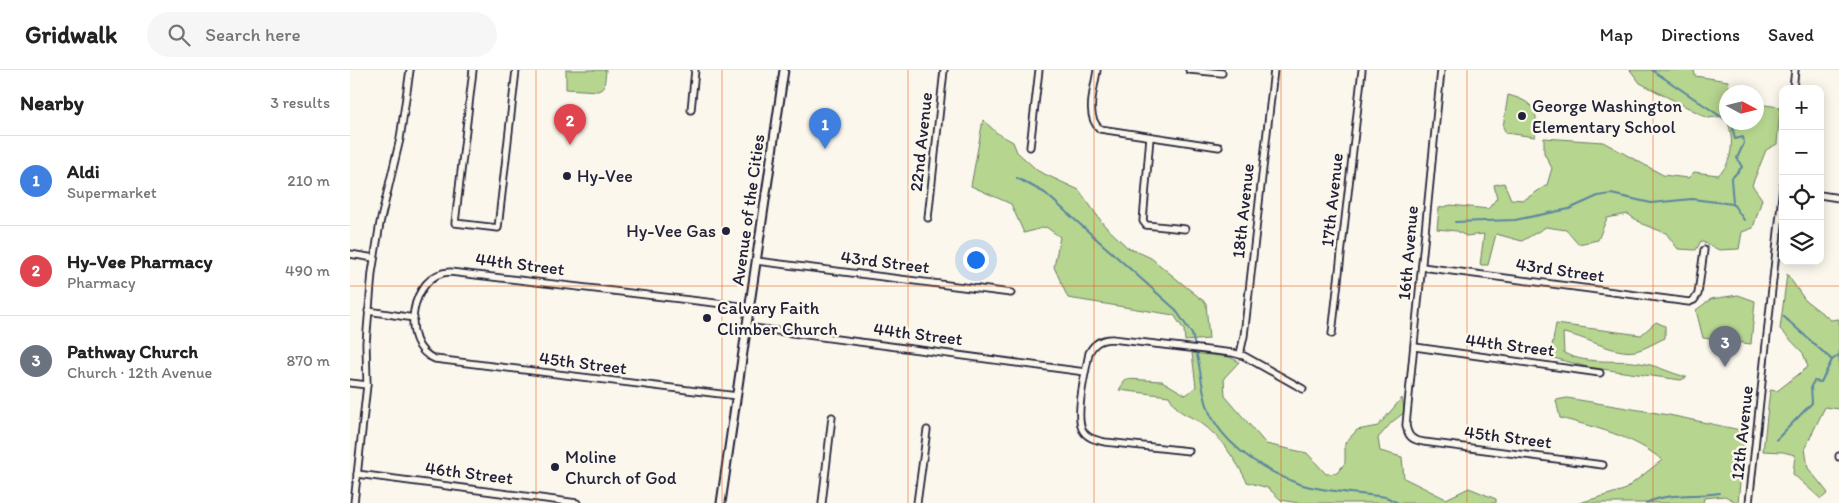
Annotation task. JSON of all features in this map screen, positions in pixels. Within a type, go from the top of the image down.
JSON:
[{"type":"main road","name":"Avenue of the Cities","points":[[721,503],[784,70]]},
{"type":"street","points":[[354,503],[367,385],[366,343],[374,258],[380,223],[400,139],[410,70]]},
{"type":"street","points":[[473,70],[455,223],[498,228],[516,70]]},
{"type":"street","points":[[691,110],[695,70]]},
{"type":"street","name":"22nd Avenue","points":[[928,218],[944,70]]},
{"type":"street","points":[[1030,147],[1039,70]]},
{"type":"street","points":[[1097,70],[1091,112],[1094,124],[1106,131],[1219,147]]},
{"type":"street","points":[[1188,70],[1222,73]]},
{"type":"street","name":"18th Avenue","points":[[1240,354],[1244,336],[1274,70]]},
{"type":"street","name":"17th Avenue","points":[[1332,334],[1362,70]]},
{"type":"street","name":"16th Avenue","points":[[1410,438],[1406,425],[1416,348],[1441,70]]},
{"type":"street","points":[[1793,85],[1795,70]]},
{"type":"street","points":[[1150,137],[1142,214],[1144,224],[1185,229]]},
{"type":"street","points":[[1824,196],[1839,198]]},
{"type":"street","name":"12th Avenue","points":[[1750,503],[1780,220]]},
{"type":"street","name":"43rd Street","points":[[1422,267],[1685,302],[1694,300],[1698,294],[1700,262],[1704,250]]},
{"type":"street","points":[[350,254],[374,258]]},
{"type":"street","name":"43rd Street","points":[[756,261],[1011,294]]},
{"type":"street","name":"44th Street","points":[[414,318],[420,291],[436,274],[459,272],[749,307]]},
{"type":"street","points":[[368,311],[414,318]]},
{"type":"street","name":"45th Street","points":[[414,318],[416,339],[426,354],[435,359],[737,396]]},
{"type":"street","name":"44th Street","points":[[746,327],[1086,372]]},
{"type":"street","points":[[1189,451],[1106,442],[1088,436],[1081,424],[1086,372],[1091,349],[1100,341],[1112,339],[1240,354],[1303,389]]},
{"type":"street","name":"44th Street","points":[[1416,348],[1600,373]]},
{"type":"street","points":[[350,383],[367,385]]},
{"type":"street","points":[[822,503],[832,417]]},
{"type":"street","points":[[917,503],[926,430]]},
{"type":"street","name":"45th Street","points":[[1410,438],[1424,442],[1603,465]]},
{"type":"street","name":"46th Street","points":[[357,474],[552,502],[577,503]]},
{"type":"green space","points":[[566,70],[606,70],[604,88],[598,91],[566,89]]},
{"type":"green space","points":[[1630,70],[1694,70],[1695,76],[1728,81],[1729,85],[1719,85],[1719,117],[1708,118],[1640,83]]},
{"type":"green space","points":[[1508,95],[1524,101],[1533,109],[1536,120],[1535,137],[1506,133],[1503,127]]},
{"type":"green space","points":[[1764,105],[1779,107],[1777,144],[1766,150],[1752,185],[1762,199],[1753,228],[1742,232],[1739,249],[1719,250],[1701,241],[1696,250],[1678,249],[1666,233],[1642,224],[1628,214],[1607,218],[1598,240],[1578,244],[1566,230],[1546,227],[1522,241],[1496,234],[1488,265],[1480,265],[1484,234],[1466,236],[1457,231],[1437,229],[1439,208],[1451,205],[1488,209],[1497,198],[1494,185],[1504,183],[1511,199],[1524,200],[1547,185],[1552,168],[1544,153],[1544,138],[1603,142],[1663,175],[1688,178],[1694,172],[1718,175],[1727,164],[1729,158],[1730,130],[1764,130]]},
{"type":"green space","points":[[983,120],[997,133],[1013,142],[1017,152],[1038,171],[1079,190],[1104,225],[1127,247],[1151,258],[1206,303],[1209,339],[1185,341],[1184,330],[1174,315],[1068,298],[1054,267],[1060,237],[1046,227],[1024,233],[1011,204],[971,186]]},
{"type":"green space","points":[[1787,274],[1805,300],[1831,320],[1839,319],[1839,409],[1825,407],[1805,448],[1808,468],[1828,493],[1821,499],[1793,474],[1795,455],[1763,451],[1770,390],[1777,391],[1808,367],[1803,353],[1780,329]]},
{"type":"green space","points":[[1738,295],[1755,301],[1751,344],[1703,338],[1696,310],[1711,299]]},
{"type":"green space","points":[[1656,322],[1665,326],[1665,338],[1639,350],[1627,351],[1609,348],[1563,333],[1564,353],[1594,361],[1636,362],[1651,365],[1687,377],[1681,380],[1587,367],[1550,357],[1556,324],[1641,335]]},
{"type":"green space","points":[[1192,353],[1230,357],[1239,362],[1224,378],[1225,396],[1266,444],[1307,453],[1326,474],[1337,473],[1345,463],[1345,443],[1357,430],[1378,426],[1402,398],[1405,412],[1392,422],[1378,438],[1380,451],[1402,457],[1404,478],[1446,499],[1469,488],[1496,499],[1496,503],[1298,503],[1281,500],[1268,488],[1247,482],[1239,466],[1215,435],[1201,423],[1179,410],[1169,396],[1119,390],[1126,379],[1162,381],[1186,395],[1196,387]]},
{"type":"green space","points":[[1567,398],[1669,415],[1745,431],[1738,503],[1725,496],[1704,498],[1703,503],[1579,503],[1624,490],[1662,460],[1639,445],[1613,433],[1560,418],[1556,400]]},
{"type":"waterway","points":[[1652,70],[1719,115]]},
{"type":"waterway","points":[[1733,130],[1735,139],[1743,137],[1744,143],[1737,158],[1742,167],[1731,179],[1733,202]]},
{"type":"waterway","points":[[1017,178],[1045,193],[1175,309],[1192,334],[1195,347]]},
{"type":"waterway","points":[[1455,222],[1515,220],[1569,209],[1598,196],[1611,194],[1651,203],[1692,199],[1733,204],[1744,220]]},
{"type":"waterway","points":[[1783,316],[1832,360]]},
{"type":"waterway","points":[[1196,351],[1210,413],[1222,432],[1241,451],[1263,467],[1299,484],[1386,497],[1398,503]]},
{"type":"waterway","points":[[1776,440],[1812,403],[1811,386],[1814,381],[1821,382],[1832,360],[1839,355]]},
{"type":"waterway","points":[[1646,503],[1664,497],[1719,493]]},
{"type":"place","name":"George Washington Elementary School","points":[[1522,116]]},
{"type":"place","name":"Hy-Vee Pharmacy","points":[[570,145]]},
{"type":"place","name":"Aldi","points":[[825,149]]},
{"type":"place","name":"Hy-Vee","points":[[567,176]]},
{"type":"place","name":"Hy-Vee Gas","points":[[726,231]]},
{"type":"place","name":"Calvary Faith Climber Church","points":[[707,318]]},
{"type":"place","name":"Pathway Church","points":[[1725,367]]},
{"type":"place","name":"Moline Church of God","points":[[555,467]]}]
